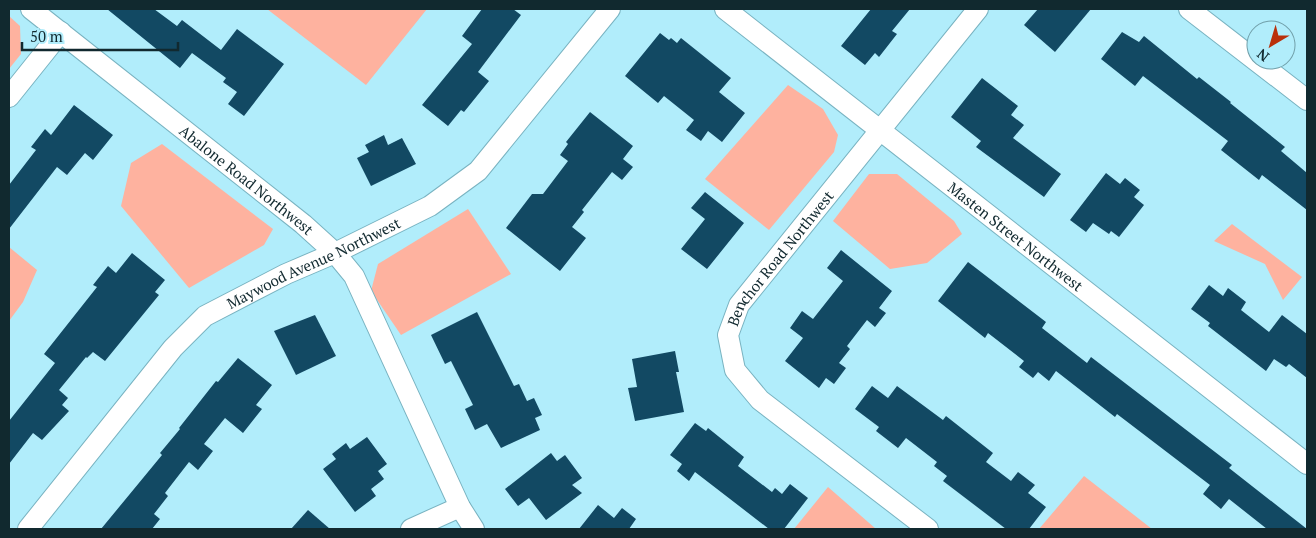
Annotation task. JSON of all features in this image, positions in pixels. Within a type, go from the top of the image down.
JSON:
[{"type":"street","name":"Abalone Road Northwest","points":[[31,9],[303,224],[335,253],[354,276],[460,507],[474,529]]},
{"type":"street","name":"Maywood Avenue Northwest","points":[[28,529],[173,348],[205,316],[286,274],[335,253],[430,206],[478,171],[610,9]]},
{"type":"street","name":"Masten Street Northwest","points":[[724,9],[1307,464]]},
{"type":"street","name":"Benchor Road Northwest","points":[[928,529],[760,400],[736,370],[728,335],[738,305],[978,9]]},
{"type":"street","points":[[1189,9],[1307,100]]},
{"type":"street","points":[[9,97],[60,32]]},
{"type":"street","points":[[411,529],[460,507]]},
{"type":"shaded area","points":[[267,9],[427,9],[366,85]]},
{"type":"shaded area","points":[[9,16],[20,26],[21,54],[9,69]]},
{"type":"shaded area","points":[[788,85],[823,109],[838,135],[834,152],[769,230],[705,179]]},
{"type":"shaded area","points":[[162,144],[273,229],[264,245],[189,288],[121,206],[131,163]]},
{"type":"shaded area","points":[[869,174],[897,174],[954,221],[962,234],[927,263],[890,269],[833,221]]},
{"type":"shaded area","points":[[468,209],[511,274],[401,335],[371,291],[378,264]]},
{"type":"shaded area","points":[[1232,224],[1302,277],[1283,300],[1265,264],[1214,241]]},
{"type":"shaded area","points":[[9,247],[37,270],[23,302],[9,321]]},
{"type":"shaded area","points":[[1084,476],[1152,529],[1039,529]]},
{"type":"shaded area","points":[[828,487],[876,529],[794,529]]},
{"type":"building","points":[[107,9],[154,9],[177,26],[182,20],[221,50],[237,29],[284,64],[244,116],[228,104],[237,92],[223,82],[226,78],[192,53],[180,68]]},
{"type":"building","points":[[482,9],[513,9],[521,15],[478,72],[489,81],[464,112],[461,110],[448,126],[422,105],[472,44],[462,36]]},
{"type":"building","points":[[871,9],[910,9],[892,31],[897,34],[879,57],[875,53],[865,65],[841,46]]},
{"type":"building","points":[[1038,9],[1091,9],[1055,52],[1024,25]]},
{"type":"building","points":[[1122,32],[1139,42],[1144,36],[1197,79],[1199,77],[1231,102],[1285,147],[1281,151],[1307,173],[1307,210],[1262,175],[1259,180],[1221,150],[1228,141],[1143,76],[1135,86],[1101,59]]},
{"type":"building","points":[[660,33],[677,43],[681,38],[731,78],[719,92],[745,113],[722,142],[708,131],[701,141],[686,130],[694,120],[664,96],[658,103],[625,76]]},
{"type":"building","points":[[982,78],[1018,106],[1011,115],[1024,125],[1013,138],[1061,174],[1044,197],[976,147],[981,141],[951,117]]},
{"type":"building","points":[[74,105],[113,135],[93,160],[85,153],[67,175],[57,167],[9,229],[9,185],[36,150],[31,147],[45,129],[51,135]]},
{"type":"building","points":[[590,112],[633,146],[623,159],[633,167],[622,180],[612,172],[582,210],[584,212],[572,227],[586,238],[560,271],[506,228],[532,194],[543,194],[568,161],[560,155],[568,144],[566,142]]},
{"type":"building","points":[[384,135],[388,145],[402,138],[416,164],[371,186],[357,158],[369,152],[365,145]]},
{"type":"building","points":[[1106,173],[1120,184],[1125,178],[1140,190],[1134,197],[1144,205],[1119,237],[1111,231],[1109,234],[1093,223],[1086,232],[1070,220]]},
{"type":"building","points":[[705,192],[744,223],[707,269],[681,249],[705,219],[691,208]]},
{"type":"building","points":[[841,250],[892,291],[879,308],[886,313],[875,327],[867,320],[847,346],[850,349],[839,363],[846,368],[834,384],[826,378],[819,388],[785,361],[803,338],[790,328],[802,311],[813,319],[843,281],[827,268]]},
{"type":"building","points":[[132,253],[165,280],[155,292],[159,295],[105,361],[93,352],[86,357],[59,390],[68,398],[62,405],[69,411],[42,440],[33,433],[9,464],[9,421],[55,363],[44,354],[97,287],[93,285],[108,266],[116,273]]},
{"type":"building","points":[[968,262],[1046,322],[1042,328],[1087,363],[1091,357],[1232,465],[1229,468],[1307,529],[1267,529],[1229,499],[1221,509],[1203,494],[1210,485],[1117,414],[1115,417],[1056,371],[1049,381],[1038,372],[1033,378],[1019,367],[1024,361],[988,333],[985,338],[938,301]]},
{"type":"building","points":[[1209,285],[1223,296],[1228,288],[1246,302],[1241,310],[1269,332],[1282,315],[1307,334],[1307,378],[1289,364],[1286,367],[1274,359],[1266,371],[1208,326],[1210,323],[1191,309]]},
{"type":"building","points":[[477,312],[514,386],[519,384],[527,401],[534,398],[542,415],[535,418],[540,430],[501,448],[487,424],[475,430],[465,409],[473,405],[451,361],[445,364],[431,335]]},
{"type":"building","points":[[315,315],[336,356],[296,375],[274,331]]},
{"type":"building","points":[[675,351],[679,372],[676,372],[684,412],[635,421],[628,388],[637,387],[632,359]]},
{"type":"building","points":[[238,358],[272,385],[256,405],[262,409],[243,433],[225,418],[204,444],[213,451],[198,470],[189,462],[165,493],[168,496],[154,514],[160,519],[152,529],[101,529],[162,455],[160,453],[216,381],[218,382]]},
{"type":"building","points":[[872,386],[888,398],[897,386],[943,420],[946,416],[993,453],[986,462],[1011,481],[1018,472],[1035,485],[1028,493],[1046,507],[1029,529],[1006,529],[943,481],[947,476],[934,466],[937,462],[906,438],[898,448],[876,431],[879,427],[855,409]]},
{"type":"building","points":[[695,423],[706,431],[708,428],[744,457],[738,466],[772,492],[775,488],[782,494],[790,484],[808,498],[784,529],[769,529],[695,472],[689,481],[677,471],[682,464],[670,455]]},
{"type":"building","points":[[367,437],[387,464],[378,471],[384,479],[371,489],[376,496],[355,512],[323,469],[336,459],[332,454],[346,443],[350,449]]},
{"type":"building","points":[[551,453],[557,461],[565,455],[582,478],[572,485],[582,493],[546,520],[529,498],[518,506],[505,489]]},
{"type":"building","points":[[598,505],[614,518],[622,508],[636,519],[629,529],[579,529]]},
{"type":"building","points":[[308,510],[330,529],[291,529]]}]
